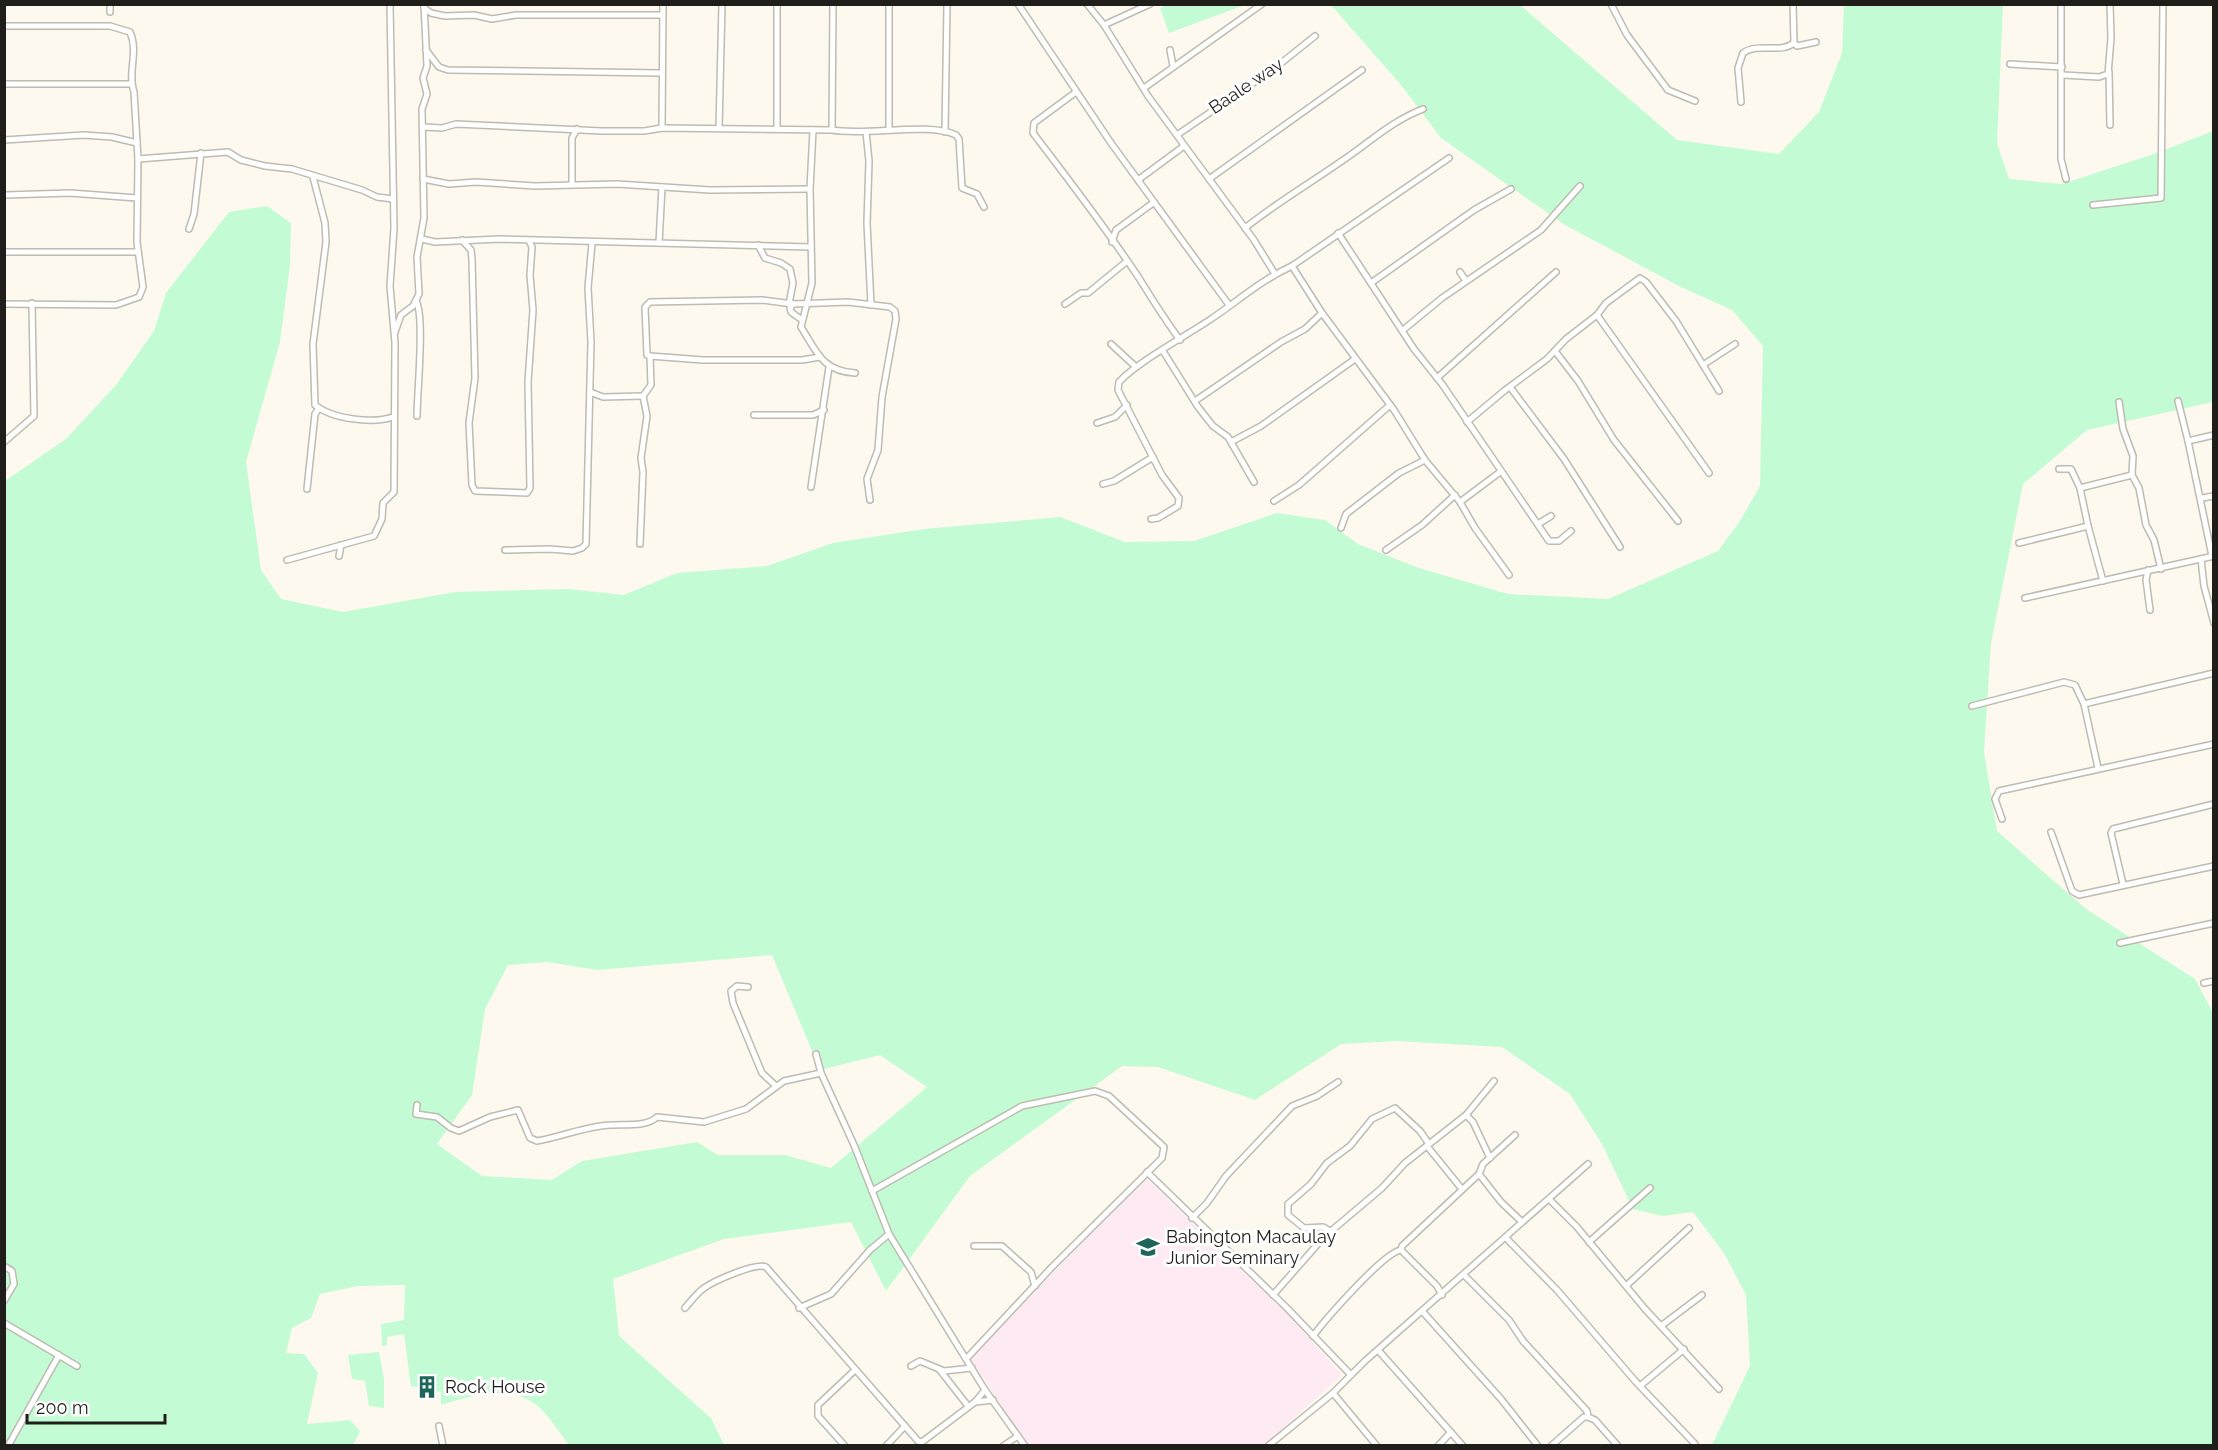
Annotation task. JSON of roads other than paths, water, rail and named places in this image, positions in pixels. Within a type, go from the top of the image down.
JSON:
[{"type":"street","points":[[110,4],[110,12]]},
{"type":"street","points":[[287,560],[374,536],[380,526],[383,503],[392,495],[394,487],[395,322],[390,286],[394,228],[390,4]]},
{"type":"street","points":[[662,128],[663,4]]},
{"type":"street","points":[[719,128],[722,4]]},
{"type":"street","points":[[777,4],[777,129]]},
{"type":"street","points":[[832,130],[833,4]]},
{"type":"street","points":[[889,4],[890,130]]},
{"type":"street","points":[[945,132],[947,4]]},
{"type":"street","points":[[1018,4],[1153,203],[1229,305]]},
{"type":"street","points":[[1087,4],[1104,25],[1144,88],[1245,228],[1275,274]]},
{"type":"street","points":[[1104,25],[1150,4]]},
{"type":"street","points":[[1144,88],[1262,4]]},
{"type":"street","points":[[1611,4],[1627,35],[1668,90],[1695,101]]},
{"type":"street","points":[[1793,4],[1794,43]]},
{"type":"street","points":[[2061,4],[2063,75],[2061,159],[2066,178]]},
{"type":"street","points":[[2110,4],[2110,125]]},
{"type":"street","points":[[2093,205],[2161,198],[2164,132],[2163,4]]},
{"type":"street","points":[[395,322],[416,301],[420,284],[417,257],[423,228],[422,109],[427,94],[423,78],[427,66],[424,6]]},
{"type":"street","points":[[424,6],[431,13]]},
{"type":"street","points":[[424,17],[431,13],[492,19],[516,15],[663,15]]},
{"type":"street","points":[[4,26],[110,26],[125,29],[133,38],[131,84],[134,92],[138,159],[138,252],[143,287],[142,294],[136,299],[116,305],[4,304]]},
{"type":"street","name":"Baale way","points":[[1177,135],[1275,68],[1315,36]]},
{"type":"street","points":[[1794,43],[1797,46],[1816,42]]},
{"type":"street","points":[[1741,102],[1738,69],[1743,53],[1752,49],[1786,48],[1794,43]]},
{"type":"street","points":[[426,49],[439,66],[448,70],[661,73]]},
{"type":"street","points":[[1170,50],[1173,66]]},
{"type":"street","points":[[2010,64],[2062,67]]},
{"type":"street","points":[[2063,75],[2106,76],[2109,67]]},
{"type":"street","points":[[1209,178],[1362,70]]},
{"type":"street","points":[[4,84],[131,84]]},
{"type":"street","points":[[1076,92],[1034,123],[1033,133],[1180,340]]},
{"type":"street","points":[[1245,228],[1357,151],[1389,126],[1423,109]]},
{"type":"street","points":[[423,127],[442,128],[456,124],[480,128],[644,131],[662,128],[719,128],[945,132],[956,135],[958,139],[962,188],[977,194],[984,207]]},
{"type":"street","points":[[572,184],[572,138],[577,129]]},
{"type":"street","points":[[813,130],[810,189],[812,283],[810,297],[805,302],[802,329],[808,334],[816,355],[829,367],[839,372],[855,374]]},
{"type":"street","points":[[866,132],[869,161],[867,223],[871,304]]},
{"type":"street","points":[[4,140],[84,135],[112,137],[137,143]]},
{"type":"street","points":[[1138,180],[1184,146]]},
{"type":"street","points":[[138,159],[228,152],[241,160],[265,166],[289,168],[362,190],[376,197],[393,199]]},
{"type":"street","points":[[189,230],[194,214],[201,153]]},
{"type":"street","points":[[1151,519],[1161,517],[1180,501],[1152,457],[1118,384],[1136,367],[1180,340],[1275,274],[1292,266],[1449,158]]},
{"type":"street","points":[[313,177],[325,223],[326,243],[313,344],[314,402],[320,408],[368,419],[393,417]]},
{"type":"street","points":[[423,179],[449,184],[476,182],[810,189]]},
{"type":"street","points":[[1403,330],[1466,281],[1541,230],[1580,186]]},
{"type":"street","points":[[659,243],[662,187]]},
{"type":"street","points":[[1371,283],[1474,210],[1511,189]]},
{"type":"street","points":[[5,195],[69,193],[137,198]]},
{"type":"street","points":[[1104,231],[1116,230],[1153,203]]},
{"type":"street","points":[[423,228],[435,243]]},
{"type":"street","points":[[1112,242],[1116,230]]},
{"type":"street","points":[[1338,233],[1467,423],[1496,461],[1500,472],[1552,543],[1559,541],[1571,531]]},
{"type":"street","points":[[422,239],[435,243],[482,240],[811,247]]},
{"type":"street","points":[[462,240],[471,250],[475,378],[469,419],[472,485],[478,492],[527,493],[530,488],[527,434],[533,310],[530,275],[532,247],[529,241]]},
{"type":"street","points":[[471,250],[482,240]]},
{"type":"street","points":[[532,247],[537,241]]},
{"type":"street","points":[[505,550],[573,551],[585,546],[590,393],[588,288],[592,243]]},
{"type":"street","points":[[758,245],[765,258],[782,263],[790,269],[793,283],[790,308],[791,312],[802,320]]},
{"type":"street","points":[[4,252],[138,252]]},
{"type":"street","points":[[1065,304],[1081,293],[1092,290],[1126,262]]},
{"type":"street","points":[[1292,266],[1322,313],[1390,405],[1425,460],[1455,495],[1475,528],[1509,575]]},
{"type":"street","points":[[1460,272],[1466,281]]},
{"type":"street","points":[[1437,378],[1556,272]]},
{"type":"street","points":[[1467,423],[1556,351],[1597,315],[1606,303],[1617,297],[1636,279],[1642,278],[1676,321],[1719,391]]},
{"type":"street","points":[[590,393],[603,398],[642,396],[651,385],[650,356],[647,355],[645,345],[645,307],[650,302],[753,300],[791,304],[805,302],[871,304],[890,307],[896,314],[882,398],[878,450],[867,479],[870,500]]},
{"type":"street","points":[[416,301],[419,309],[421,356],[417,416]]},
{"type":"street","points":[[4,442],[34,416],[32,303]]},
{"type":"street","points":[[1195,401],[1281,342],[1305,329],[1322,313]]},
{"type":"street","points":[[1597,315],[1709,473]]},
{"type":"street","points":[[1111,344],[1136,367]]},
{"type":"street","points":[[1703,365],[1736,344]]},
{"type":"street","points":[[1163,351],[1213,426],[1225,434],[1231,442],[1254,482]]},
{"type":"street","points":[[1556,351],[1578,381],[1614,440],[1678,521]]},
{"type":"street","points":[[650,356],[711,360],[801,360],[816,355]]},
{"type":"street","points":[[1231,442],[1261,426],[1355,358]]},
{"type":"street","points":[[811,487],[829,367]]},
{"type":"street","points":[[1510,387],[1564,459],[1620,547]]},
{"type":"street","points":[[640,544],[643,472],[641,458],[647,416],[642,396]]},
{"type":"street","points":[[2025,598],[2213,556],[2202,498],[2178,401]]},
{"type":"street","points":[[2119,402],[2122,429],[2133,456],[2132,475],[2141,493],[2146,525],[2154,540],[2161,569]]},
{"type":"street","points":[[1097,423],[1115,417],[1127,405]]},
{"type":"street","points":[[1274,501],[1305,480],[1390,405]]},
{"type":"street","points":[[307,489],[315,414],[320,408]]},
{"type":"street","points":[[754,415],[813,416],[824,410]]},
{"type":"street","points":[[2188,441],[2214,435]]},
{"type":"street","points":[[1103,484],[1114,481],[1152,457]]},
{"type":"street","points":[[1341,528],[1346,514],[1399,473],[1425,460]]},
{"type":"street","points":[[2058,469],[2071,469],[2080,488],[2103,581]]},
{"type":"street","points":[[1460,502],[1500,472]]},
{"type":"street","points":[[2080,488],[2132,475]]},
{"type":"street","points":[[1386,550],[1416,529],[1455,495]]},
{"type":"street","points":[[2202,498],[2214,496]]},
{"type":"street","points":[[1539,524],[1551,516]]},
{"type":"street","points":[[2019,543],[2088,526]]},
{"type":"street","points":[[339,556],[341,545]]},
{"type":"street","points":[[2201,560],[2204,586],[2214,623]]},
{"type":"street","points":[[2148,570],[2146,580],[2150,610]]},
{"type":"street","points":[[2084,704],[2214,673]]},
{"type":"street","points":[[1972,706],[2064,682],[2074,685],[2084,704],[2098,768]]},
{"type":"street","points":[[2002,819],[1995,799],[1999,791],[2214,744]]},
{"type":"street","points":[[2123,884],[2111,833],[2113,829],[2214,804]]},
{"type":"street","points":[[2051,832],[2072,891],[2079,895],[2214,866]]},
{"type":"street","points":[[2120,943],[2214,922]]},
{"type":"street","points":[[2204,983],[2214,981]]},
{"type":"street","points":[[748,987],[737,986],[730,992],[732,1003],[762,1073],[776,1086]]},
{"type":"street","points":[[816,1054],[821,1073],[889,1234],[985,1390],[1025,1446]]},
{"type":"street","points":[[417,1105],[416,1114],[437,1117],[459,1131],[490,1117],[518,1110],[530,1138],[537,1141],[592,1127],[652,1121],[657,1117],[704,1122],[746,1108],[784,1081],[821,1073]]},
{"type":"street","points":[[1273,1295],[1330,1231],[1428,1145],[1466,1115],[1494,1081]]},
{"type":"street","points":[[1192,1218],[1207,1203],[1226,1176],[1292,1106],[1317,1096],[1338,1082]]},
{"type":"street","points":[[872,1191],[1022,1106],[1095,1090],[1109,1096],[1162,1143],[1165,1153],[1162,1158],[967,1358]]},
{"type":"street","points":[[1330,1231],[1323,1227],[1304,1228],[1295,1223],[1288,1215],[1288,1204],[1311,1184],[1327,1163],[1350,1146],[1372,1119],[1395,1108],[1420,1131],[1461,1188]]},
{"type":"street","points":[[1466,1115],[1473,1122],[1490,1158]]},
{"type":"street","points":[[1313,1336],[1340,1302],[1388,1256],[1401,1250],[1402,1246],[1461,1188],[1479,1174],[1483,1164],[1515,1135]]},
{"type":"street","points":[[1269,1446],[1333,1393],[1350,1374],[1550,1200],[1588,1164]]},
{"type":"street","points":[[1147,1172],[1350,1374]]},
{"type":"street","points":[[1479,1174],[1501,1202],[1522,1222]]},
{"type":"street","points":[[1589,1242],[1650,1188]]},
{"type":"street","points":[[1550,1200],[1719,1389]]},
{"type":"street","points":[[1627,1285],[1689,1228]]},
{"type":"street","points":[[799,1308],[831,1294],[870,1250],[889,1234]]},
{"type":"street","points":[[1506,1238],[1557,1290],[1640,1386],[1695,1444]]},
{"type":"street","points":[[974,1246],[1002,1246],[1031,1272],[1035,1286]]},
{"type":"street","points":[[1401,1250],[1437,1286],[1442,1295]]},
{"type":"street","points":[[685,1308],[703,1288],[761,1265],[918,1441],[925,1441],[975,1402],[985,1390]]},
{"type":"street","points":[[4,1266],[12,1271],[14,1284],[4,1301]]},
{"type":"street","points":[[1464,1275],[1509,1320],[1522,1341],[1587,1411],[1588,1417]]},
{"type":"street","points":[[1661,1326],[1702,1296]]},
{"type":"street","points":[[1423,1312],[1501,1399],[1538,1446]]},
{"type":"street","points":[[4,1323],[77,1366]]},
{"type":"street","points":[[1640,1386],[1684,1349]]},
{"type":"street","points":[[1378,1350],[1463,1446]]},
{"type":"street","points":[[8,1446],[59,1355]]},
{"type":"street","points":[[911,1366],[920,1361],[944,1371],[972,1368]]},
{"type":"street","points":[[938,1368],[968,1406]]},
{"type":"street","points":[[845,1446],[818,1416],[817,1411],[818,1406],[855,1370]]},
{"type":"street","points":[[1333,1393],[1377,1446]]},
{"type":"street","points":[[975,1402],[993,1400]]},
{"type":"street","points":[[1551,1446],[1584,1417],[1595,1420],[1618,1446]]},
{"type":"street","points":[[439,1426],[443,1446]]},
{"type":"street","points":[[886,1446],[905,1426]]},
{"type":"street","points":[[1438,1446],[1450,1433]]},
{"type":"street","points":[[1003,1446],[1018,1436]]},
{"type":"place","name":"Babington Macaulay Junior Seminary","points":[[1148,1247]]},
{"type":"place","name":"Rock House","points":[[427,1387]]}]
